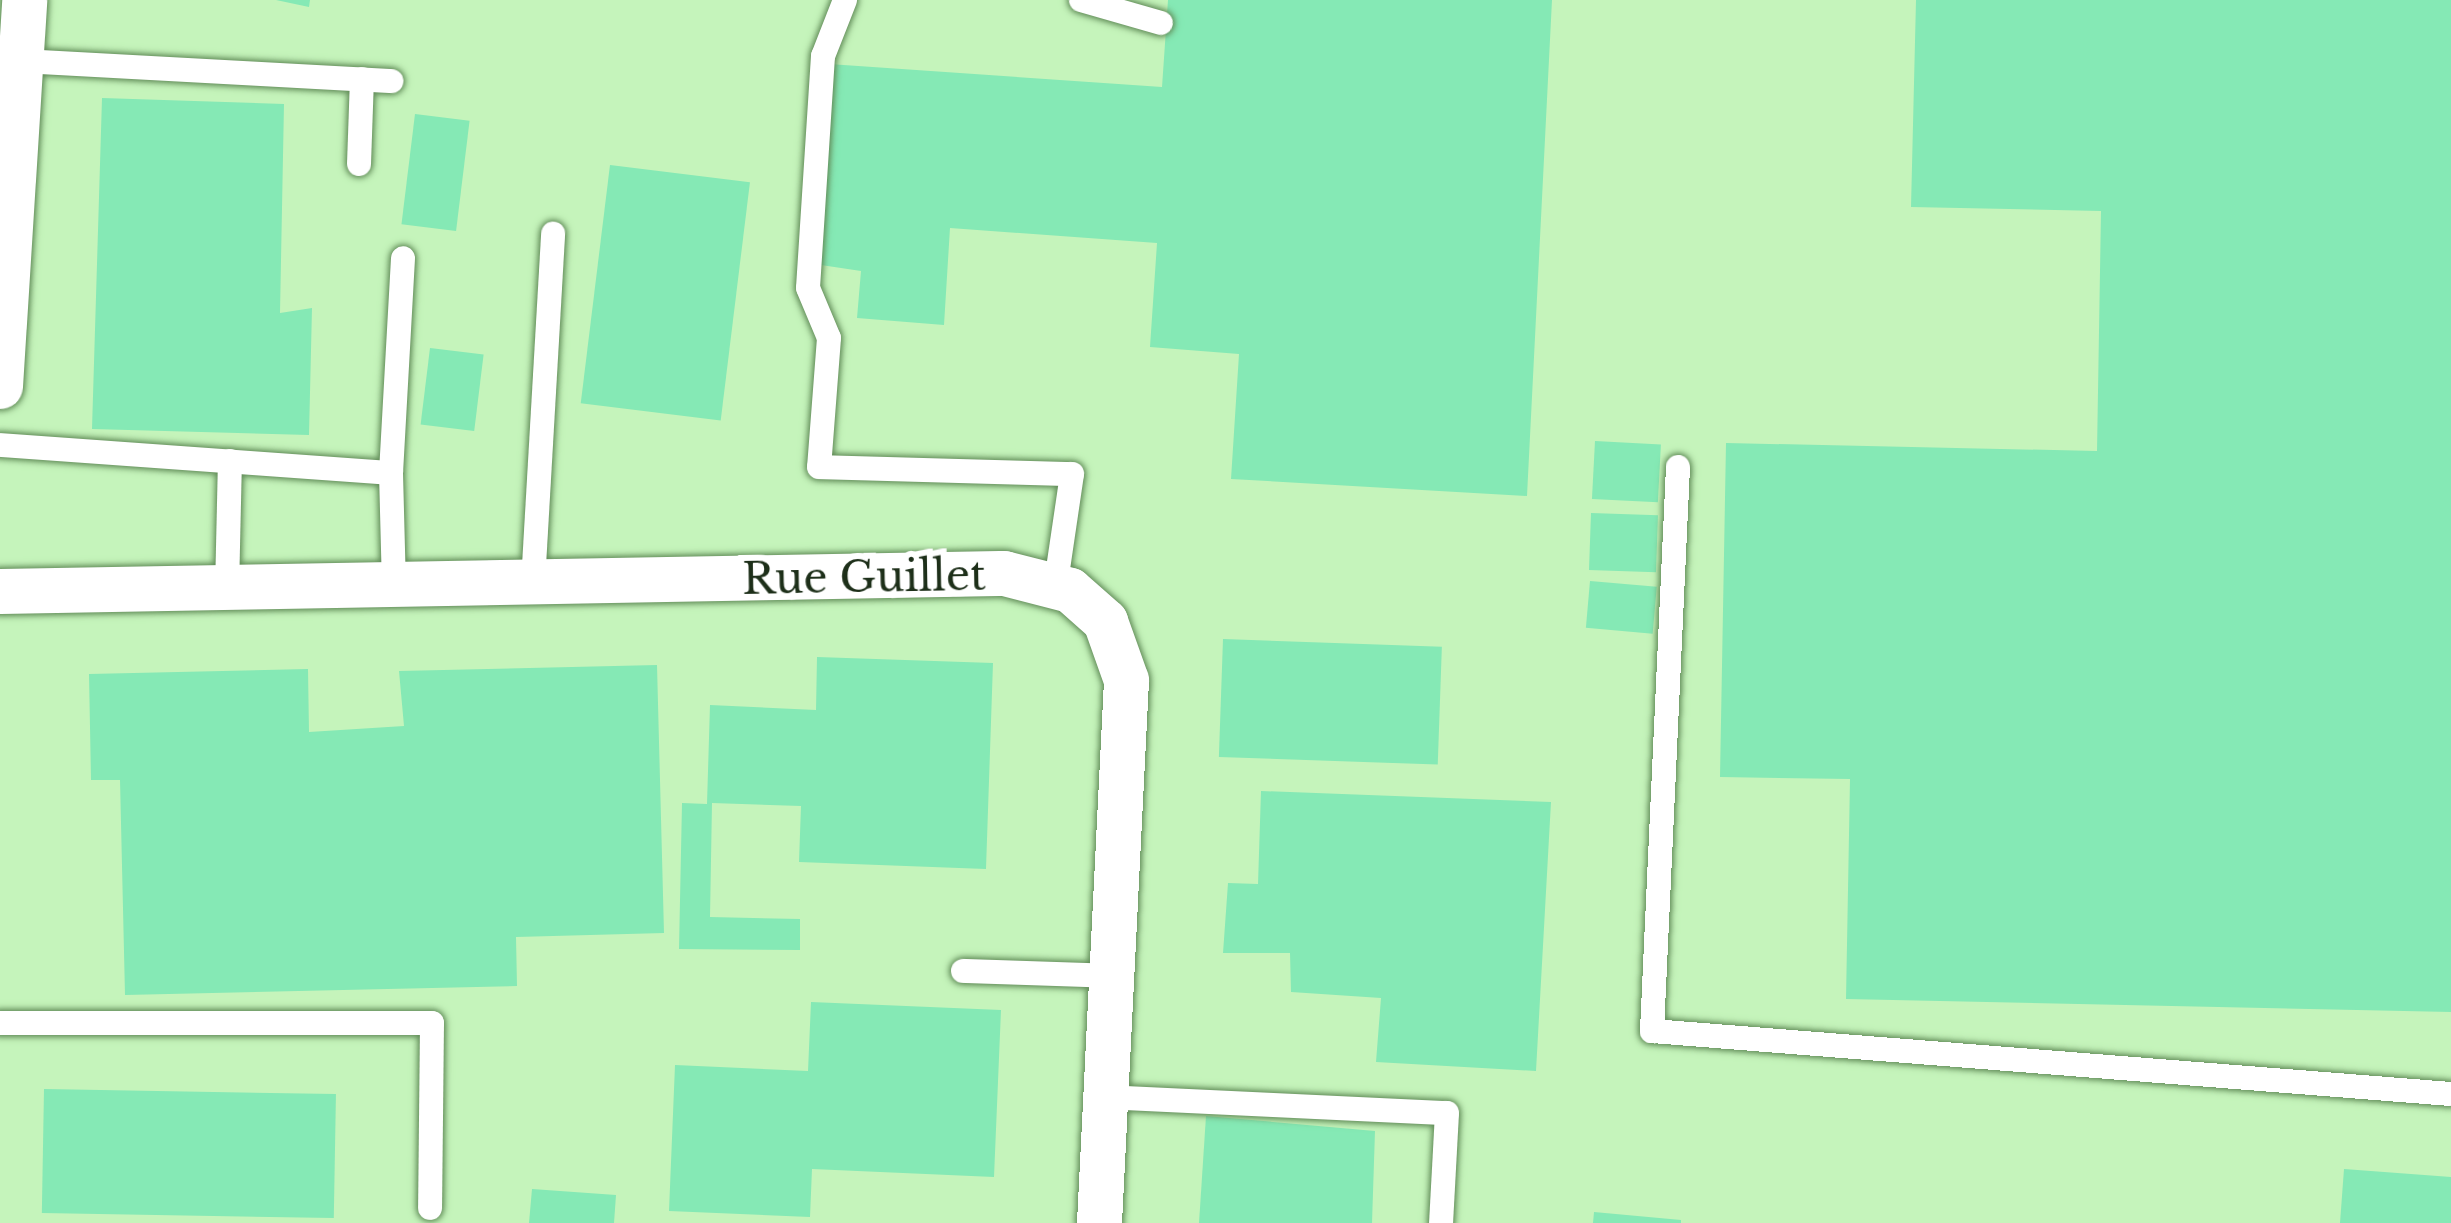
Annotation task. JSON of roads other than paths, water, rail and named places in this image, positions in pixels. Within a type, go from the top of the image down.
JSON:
[{"type":"street","points":[[0,386],[23,0]]},
{"type":"street","name":"Rue Guillet","points":[[0,591],[226,591],[1004,574],[1056,583],[1105,621],[1124,663],[1099,1223]]},
{"type":"lane","points":[[845,0],[823,56],[808,288],[829,338],[819,467],[1072,474],[1056,583]]},
{"type":"lane","points":[[1081,0],[1161,23]]},
{"type":"lane","points":[[20,61],[391,81]]},
{"type":"lane","points":[[358,164],[362,79]]},
{"type":"lane","points":[[533,584],[554,234]]},
{"type":"lane","points":[[394,587],[391,473],[403,258]]},
{"type":"lane","points":[[0,445],[391,473]]},
{"type":"lane","points":[[226,591],[230,461]]},
{"type":"lane","points":[[1678,467],[1652,1031],[2451,1094]]},
{"type":"lane","points":[[963,971],[1112,976]]},
{"type":"lane","points":[[0,1023],[432,1024],[430,1208]]},
{"type":"lane","points":[[1105,1097],[1447,1114],[1441,1223]]}]
